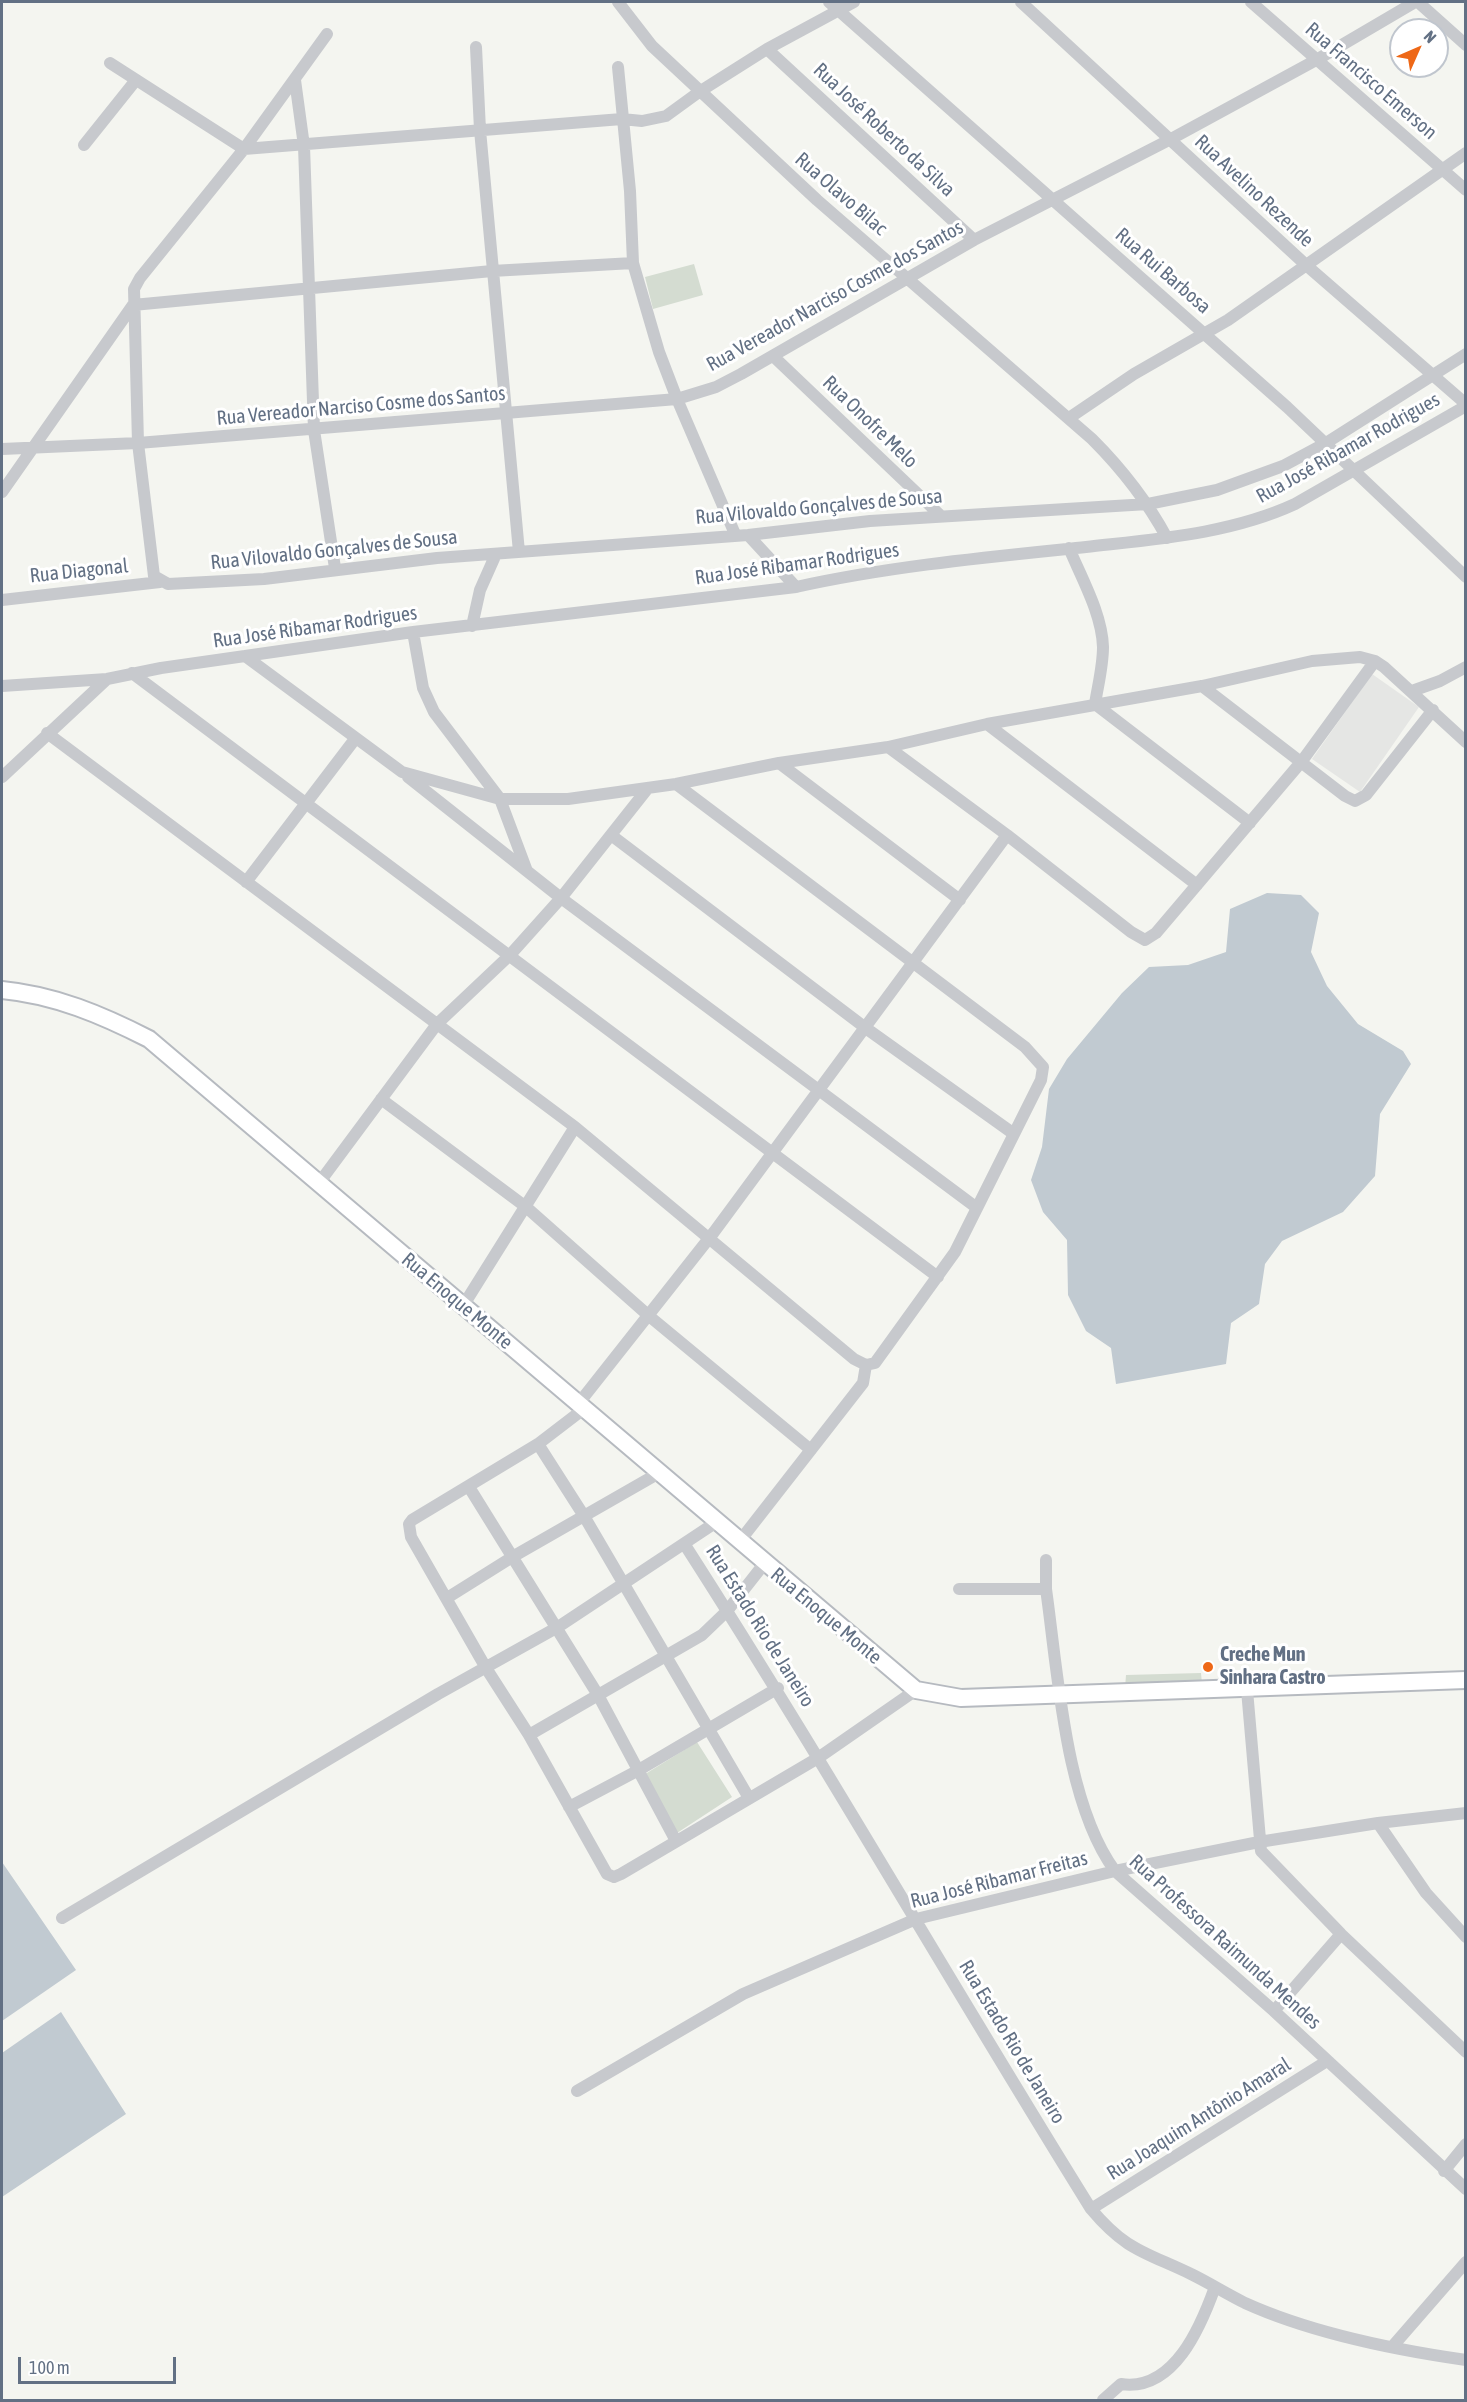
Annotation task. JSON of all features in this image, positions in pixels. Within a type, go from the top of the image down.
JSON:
[{"type":"main road","name":"Rua Enoque Monte","points":[[2,990],[44,996],[103,1015],[148,1039],[582,1405],[718,1521],[764,1564],[916,1690],[961,1698],[1247,1690],[1466,1680]]},
{"type":"street","name":"Rua Olavo Bilac","points":[[618,2],[641,33],[699,92],[817,200],[1070,418],[1118,465],[1148,504],[1167,538]]},
{"type":"street","points":[[110,63],[244,149],[622,119],[642,121],[666,116],[699,92],[834,6],[854,2]]},
{"type":"street","name":"Rua Avelino Rezende","points":[[1021,2],[1306,265],[1466,405]]},
{"type":"street","name":"Rua Francisco Emerson","points":[[1251,2],[1466,190]]},
{"type":"street","points":[[1417,2],[1466,45]]},
{"type":"street","name":"Rua Vereador Narciso Cosme dos Santos","points":[[2,450],[314,430],[677,399],[716,387],[974,240],[1171,139],[1417,2]]},
{"type":"street","name":"Rua Rui Barbosa","points":[[834,6],[1052,201],[1206,334],[1326,443],[1351,470],[1466,577]]},
{"type":"street","points":[[160,582],[154,576],[152,564],[138,443],[134,289],[140,278],[244,149],[327,34]]},
{"type":"street","points":[[476,47],[480,130],[492,271],[519,552]]},
{"type":"street","name":"Rua José Roberto da Silva","points":[[767,50],[974,240]]},
{"type":"street","points":[[618,67],[630,191],[633,263],[659,352],[735,534]]},
{"type":"street","points":[[84,145],[136,80]]},
{"type":"street","points":[[295,80],[304,146],[307,287],[314,430],[335,568]]},
{"type":"street","points":[[1070,418],[1134,375],[1206,334],[1441,168],[1466,153]]},
{"type":"street","points":[[2,492],[31,447],[133,305],[492,271],[633,263]]},
{"type":"street","name":"Rua Vilovaldo Gonçalves de Sousa","points":[[160,582],[198,584],[335,568],[735,534],[748,535],[941,516],[1148,504],[1217,490],[1247,481],[1326,443],[1466,354]]},
{"type":"street","name":"Rua Onofre Melo","points":[[773,356],[941,516]]},
{"type":"street","name":"Rua José Ribamar Rodrigues","points":[[107,680],[132,673],[413,632],[796,587],[907,568],[1167,538],[1268,517],[1295,504],[1466,405]]},
{"type":"street","points":[[748,535],[796,587]]},
{"type":"street","points":[[1070,548],[1098,621],[1103,648],[1095,704]]},
{"type":"street","points":[[472,626],[480,590],[496,554]]},
{"type":"street","name":"Rua Diagonal","points":[[2,600],[160,582]]},
{"type":"street","points":[[413,632],[423,688],[434,712],[500,799],[528,872]]},
{"type":"street","points":[[245,656],[402,772],[561,898],[977,1208]]},
{"type":"street","points":[[402,772],[500,799],[568,799],[676,784],[779,763],[888,747],[987,724],[1202,686],[1312,661],[1360,657],[1375,661],[1412,691],[1466,742]]},
{"type":"street","points":[[888,747],[1007,835],[1139,938],[1145,940],[1156,933],[1302,761],[1375,661]]},
{"type":"street","points":[[1412,691],[1440,681],[1466,667]]},
{"type":"street","points":[[132,673],[938,1277]]},
{"type":"street","points":[[2,686],[107,680]]},
{"type":"street","points":[[2,777],[107,680]]},
{"type":"street","points":[[1202,686],[1345,796],[1359,801],[1433,710]]},
{"type":"street","points":[[1095,704],[1250,823]]},
{"type":"street","points":[[987,724],[1197,885]]},
{"type":"street","points":[[47,733],[575,1127],[854,1359],[866,1365],[879,1360],[938,1277],[977,1208],[1041,1080],[1043,1067],[1039,1060],[676,784]]},
{"type":"street","points":[[246,882],[355,739]]},
{"type":"street","points":[[779,763],[960,900]]},
{"type":"street","points":[[319,1183],[437,1024],[510,955],[561,898],[648,788]]},
{"type":"street","points":[[611,835],[867,1029],[1014,1134]]},
{"type":"street","points":[[916,1690],[818,1758],[621,1874],[610,1876],[411,1537],[409,1524],[412,1520],[538,1444],[582,1405],[867,1029],[1007,835]]},
{"type":"street","points":[[381,1099],[525,1207],[649,1316],[811,1450]]},
{"type":"street","points":[[463,1306],[575,1127]]},
{"type":"street","points":[[739,1542],[864,1383],[866,1365]]},
{"type":"street","points":[[538,1444],[584,1516],[749,1798]]},
{"type":"street","points":[[447,1598],[514,1556],[659,1473]]},
{"type":"street","points":[[470,1487],[598,1695],[676,1841]]},
{"type":"street","points":[[62,1918],[558,1627],[718,1521]]},
{"type":"street","name":"Rua Estado Rio de Janeiro","points":[[685,1545],[778,1688],[968,2010],[1091,2209],[1125,2244],[1247,2303],[1354,2338],[1466,2360]]},
{"type":"street","name":"Rua Professora Raimunda Mendes","points":[[1046,1560],[1046,1590],[1074,1773],[1084,1808],[1102,1853],[1115,1871],[1182,1933],[1274,2011],[1466,2189]]},
{"type":"street","points":[[528,1735],[702,1635],[727,1611],[764,1564]]},
{"type":"street","points":[[959,1589],[1046,1590]]},
{"type":"street","points":[[569,1807],[637,1771],[778,1688]]},
{"type":"street","points":[[1247,1690],[1259,1842],[1265,1856],[1341,1934],[1466,2052]]},
{"type":"street","name":"Rua José Ribamar Freitas","points":[[577,2091],[742,1994],[916,1920],[1115,1871],[1259,1842],[1378,1823],[1466,1814]]},
{"type":"street","points":[[1378,1823],[1426,1893],[1466,1936]]},
{"type":"street","points":[[1274,2011],[1341,1934]]},
{"type":"street","name":"Rua Joaquim Antônio Amaral","points":[[1091,2209],[1327,2061]]},
{"type":"street","points":[[1444,2171],[1466,2144]]},
{"type":"street","points":[[1392,2347],[1466,2262]]},
{"type":"street","points":[[1103,2400],[1121,2384],[1130,2386],[1157,2377],[1179,2358],[1200,2327],[1215,2287]]},
{"type":"shaded area","points":[[694,264],[703,295],[653,309],[645,277]]},
{"type":"shaded area","points":[[1372,674],[1419,707],[1360,792],[1312,759]]},
{"type":"shaded area","points":[[1267,893],[1301,895],[1319,913],[1311,952],[1327,986],[1358,1024],[1403,1051],[1411,1064],[1380,1114],[1375,1176],[1343,1212],[1282,1241],[1265,1264],[1259,1304],[1231,1323],[1226,1364],[1116,1384],[1111,1348],[1086,1331],[1068,1295],[1067,1240],[1043,1212],[1031,1180],[1042,1147],[1049,1089],[1067,1059],[1122,993],[1149,967],[1188,965],[1226,952],[1230,909]]},
{"type":"shaded area","points":[[1201,1673],[1202,1684],[1125,1688],[1126,1675]]},
{"type":"shaded area","points":[[697,1742],[732,1797],[677,1833],[642,1776]]},
{"type":"shaded area","points":[[2,1862],[76,1970],[2,2021]]},
{"type":"shaded area","points":[[61,2012],[126,2114],[2,2197],[2,2053]]},
{"type":"place","name":"Creche Mun Sinhara Castro","points":[[1208,1667]]}]
